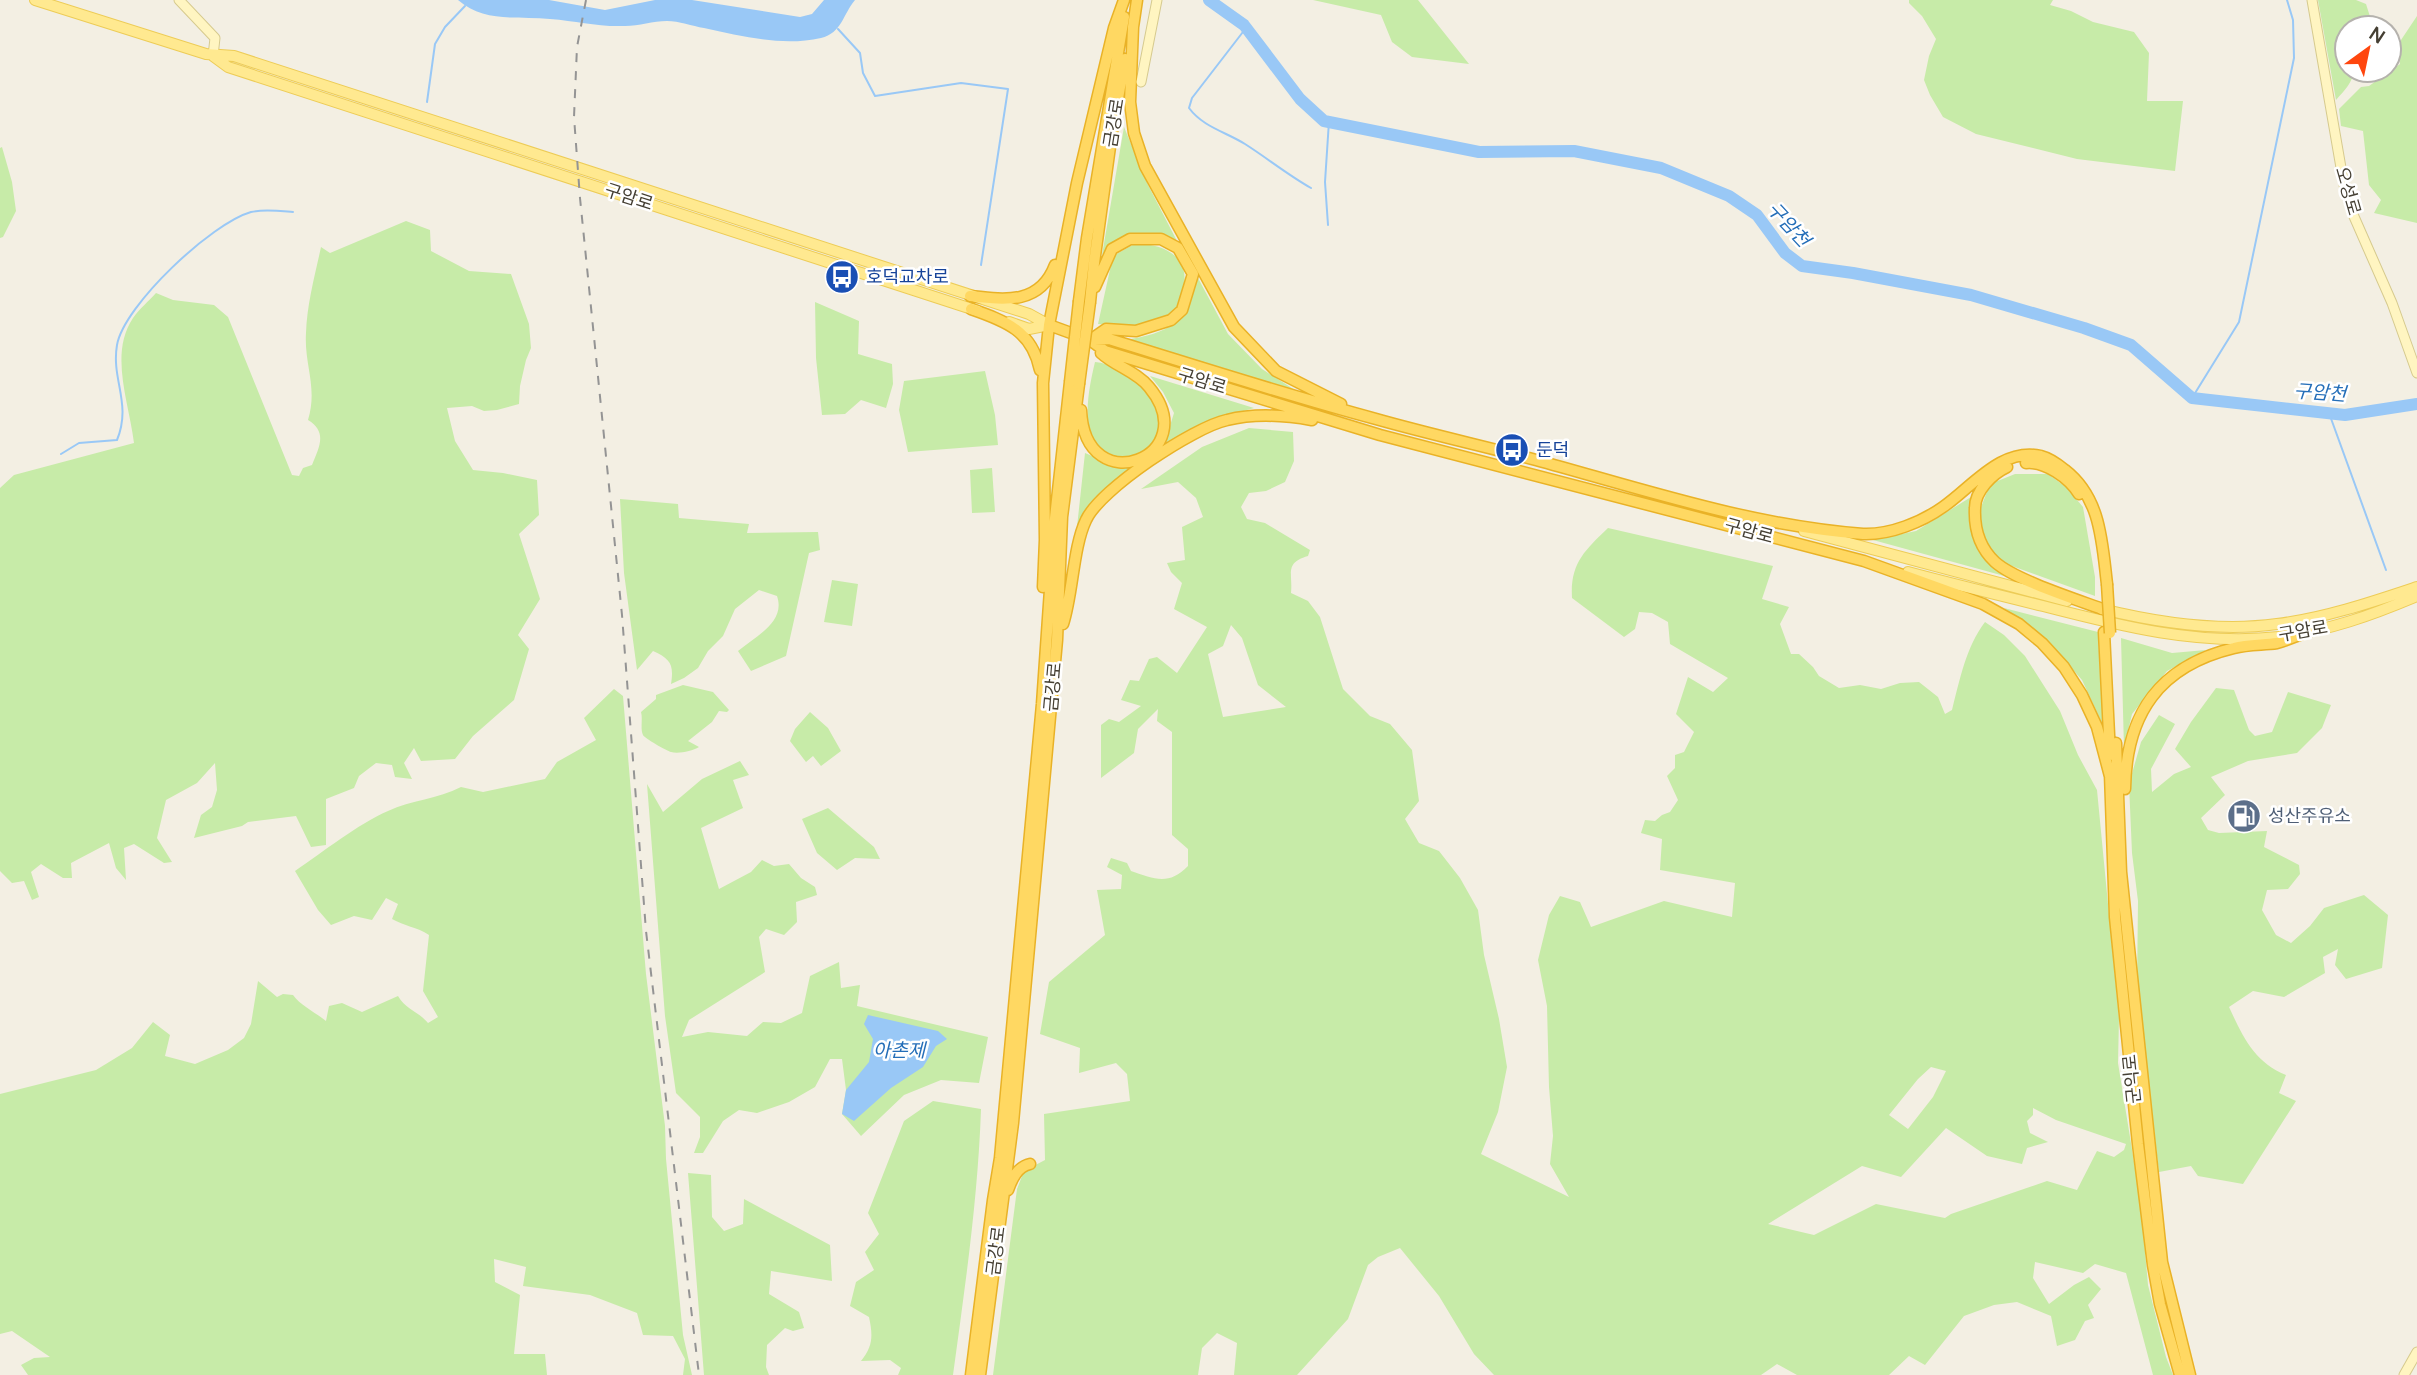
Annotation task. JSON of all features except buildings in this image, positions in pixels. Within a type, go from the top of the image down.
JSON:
[{"type":"highway","points":[[1042,705],[1039,694],[1045,540],[1043,383],[1049,326],[1066,233],[1105,67],[1126,0]]},
{"type":"highway","name":"금강로","points":[[1085,301],[1087,238],[1126,0]]},
{"type":"highway","points":[[1137,0],[1130,79],[1134,132],[1145,166],[1234,327],[1276,372],[1382,421]]},
{"type":"highway","name":"금강로","points":[[982,1375],[1013,1123],[1057,640],[1062,517],[1075,383],[1112,132],[1137,0]]},
{"type":"highway","points":[[970,296],[1006,300],[1026,296],[1038,289],[1049,281],[1066,233]]},
{"type":"highway","points":[[1075,383],[1081,422],[1087,441],[1095,451],[1104,457],[1131,463],[1152,453],[1159,444],[1163,430],[1163,414],[1155,395],[1148,385],[1102,355],[1090,340],[1106,330],[1136,331],[1171,320],[1182,310],[1193,274],[1178,248],[1161,239],[1129,239],[1112,249],[1085,301]]},
{"type":"highway","points":[[971,309],[1013,327],[1029,341],[1037,355],[1043,383]]},
{"type":"highway","name":"구암로","points":[[1049,326],[1090,340],[1105,351],[1380,435],[1864,561]]},
{"type":"highway","name":"구암로","points":[[1090,340],[1109,339],[1382,421],[1759,519]]},
{"type":"highway","name":"금강로","points":[[969,1375],[1000,1158],[1042,705],[1055,519],[1075,383]]},
{"type":"highway","points":[[1057,640],[1069,604],[1085,521],[1100,498],[1154,459],[1224,420],[1250,416],[1310,419],[1380,435]]},
{"type":"highway","points":[[1759,519],[1868,534],[1893,530],[1941,509],[1999,463],[2016,457],[2041,456],[2076,479],[2092,502],[2099,524],[2123,893]]},
{"type":"highway","points":[[2104,584],[2095,531],[2088,509],[2076,489],[2061,476],[2032,462],[2013,464],[1999,471],[1983,487],[1975,502],[1974,524],[1980,541],[1995,562],[2045,587],[2105,610]]},
{"type":"highway","points":[[1864,561],[1983,604],[2019,624],[2042,643],[2064,667],[2082,695],[2097,727],[2111,780]]},
{"type":"highway","points":[[2107,632],[2111,780]]},
{"type":"highway","points":[[2123,893],[2125,771],[2130,739],[2143,706],[2162,683],[2191,664],[2234,648],[2278,642],[2308,632]]},
{"type":"highway","name":"군익로","points":[[2111,780],[2115,917],[2152,1265],[2180,1375]]},
{"type":"highway","name":"군익로","points":[[2123,893],[2162,1262],[2190,1375]]},
{"type":"highway","points":[[1002,1209],[1011,1182],[1023,1166],[1030,1164],[1016,1155],[1013,1123]]},
{"type":"main road","name":"구암로","points":[[35,0],[213,56],[234,56],[858,257],[1029,314],[1049,326]]},
{"type":"main road","points":[[179,0],[215,38],[213,56]]},
{"type":"main road","points":[[1141,82],[1157,0]]},
{"type":"main road","name":"오성로","points":[[2312,0],[2344,185],[2352,212],[2392,303],[2417,373]]},
{"type":"main road","name":"구암로","points":[[213,56],[228,67],[1029,329],[1049,326]]},
{"type":"main road","name":"구암로","points":[[1759,519],[2105,610],[2187,625],[2277,624],[2339,611],[2417,586]]},
{"type":"main road","name":"구암로","points":[[1864,561],[2108,623],[2169,634],[2232,638],[2278,637],[2308,632],[2362,619],[2417,596]]},
{"type":"main road","points":[[2396,594],[2417,581]]},
{"type":"main road","points":[[2404,1375],[2417,1352]]},
{"type":"green space","points":[[1313,0],[1418,0],[1469,64],[1412,57],[1392,42],[1381,15]]},
{"type":"green space","points":[[1909,0],[2053,0],[2050,5],[2071,11],[2093,22],[2134,32],[2149,53],[2147,101],[2183,101],[2175,171],[2077,159],[1976,134],[1943,117],[1924,80],[1936,39]]},
{"type":"green space","points":[[2318,0],[2356,0],[2366,4],[2369,14],[2333,14],[2333,83]]},
{"type":"green space","points":[[2417,16],[2417,223],[2374,213],[2381,200],[2369,185],[2363,131],[2341,126],[2339,109],[2361,87],[2372,84],[2403,84],[2403,37]]},
{"type":"green space","points":[[2333,84],[2349,84],[2345,90],[2336,100]]},
{"type":"green space","points":[[1124,127],[1148,185],[1177,241],[1154,233],[1121,237],[1102,255]]},
{"type":"green space","points":[[2,147],[12,182],[16,211],[0,238],[0,148]]},
{"type":"green space","points":[[406,221],[430,230],[431,251],[469,271],[511,274],[529,324],[531,348],[520,386],[519,404],[484,411],[472,406],[447,408],[455,441],[473,470],[537,480],[539,515],[519,534],[540,599],[518,635],[529,649],[514,700],[473,736],[455,759],[421,761],[414,748],[404,763],[412,779],[395,777],[392,765],[376,763],[359,776],[354,788],[326,799],[326,845],[311,847],[296,816],[248,822],[242,826],[194,838],[201,815],[212,807],[217,790],[215,763],[197,783],[166,800],[157,838],[172,862],[164,863],[134,844],[124,848],[126,880],[116,868],[109,843],[71,863],[72,878],[63,878],[41,864],[31,872],[39,897],[32,900],[24,881],[12,883],[0,871],[0,488],[14,475],[134,443],[121,363],[122,347],[133,318],[156,293],[173,300],[214,305],[228,317],[292,475],[299,476],[303,468],[312,465],[320,441],[318,430],[308,420],[312,397],[306,333],[321,247],[330,253]]},
{"type":"green space","points":[[1136,243],[1167,250],[1180,262],[1184,281],[1177,306],[1171,314],[1152,323],[1134,326],[1098,324],[1113,256]]},
{"type":"green space","points":[[1198,278],[1228,334],[1262,369],[1298,392],[1124,340],[1154,334],[1174,323],[1188,306]]},
{"type":"green space","points":[[815,302],[859,321],[858,354],[892,364],[893,384],[886,408],[861,400],[845,414],[822,415],[816,358]]},
{"type":"green space","points":[[1095,362],[1112,367],[1137,383],[1146,391],[1155,408],[1159,424],[1156,438],[1149,448],[1138,455],[1126,458],[1113,456],[1101,449],[1092,436],[1088,409]]},
{"type":"green space","points":[[985,371],[995,415],[998,445],[908,452],[899,410],[904,381]]},
{"type":"green space","points":[[1150,376],[1254,408],[1209,421],[1163,448],[1174,413],[1163,392]]},
{"type":"green space","points":[[1249,428],[1293,432],[1294,461],[1285,482],[1266,491],[1249,493],[1241,507],[1247,519],[1265,523],[1310,550],[1308,556],[1296,562],[1291,570],[1291,593],[1308,601],[1320,617],[1343,689],[1370,716],[1390,724],[1412,750],[1419,801],[1405,819],[1419,843],[1439,851],[1460,878],[1478,910],[1484,955],[1507,1067],[1498,1112],[1481,1154],[1569,1197],[1550,1164],[1553,1136],[1547,1006],[1538,960],[1549,915],[1560,896],[1580,902],[1591,927],[1664,901],[1732,917],[1735,883],[1660,870],[1662,839],[1641,833],[1645,820],[1655,821],[1670,812],[1678,800],[1667,776],[1675,768],[1675,755],[1684,752],[1694,732],[1676,714],[1688,677],[1713,692],[1728,678],[1670,644],[1668,622],[1652,613],[1639,612],[1635,629],[1624,637],[1572,598],[1573,576],[1586,551],[1608,528],[1773,566],[1762,599],[1789,607],[1780,624],[1791,654],[1799,654],[1819,676],[1839,688],[1860,685],[1881,689],[1900,683],[1919,682],[1938,697],[1945,714],[1952,710],[1968,653],[1985,622],[2004,635],[2025,656],[2060,711],[2078,755],[2097,790],[2119,1018],[2118,1063],[2141,1205],[2148,1285],[2173,1375],[2153,1375],[2126,1273],[2095,1264],[2083,1273],[2035,1262],[2033,1278],[2049,1304],[2089,1277],[2101,1289],[2088,1305],[2094,1318],[2085,1321],[2075,1340],[2057,1346],[2051,1316],[2017,1302],[1994,1305],[1964,1316],[1925,1365],[1909,1356],[1889,1375],[1797,1375],[1777,1364],[1761,1375],[1494,1375],[1474,1354],[1439,1296],[1400,1248],[1378,1257],[1368,1265],[1348,1319],[1297,1375],[1234,1375],[1237,1343],[1217,1333],[1202,1348],[1198,1375],[993,1375],[1017,1189],[1024,1171],[1045,1160],[1044,1114],[1130,1101],[1127,1074],[1116,1063],[1079,1073],[1080,1048],[1040,1034],[1049,982],[1105,935],[1097,890],[1121,889],[1122,875],[1107,867],[1111,858],[1127,863],[1131,871],[1161,879],[1174,876],[1188,866],[1188,849],[1172,835],[1172,732],[1157,721],[1158,709],[1138,729],[1134,753],[1101,778],[1101,725],[1109,719],[1119,722],[1141,706],[1121,700],[1130,680],[1139,681],[1149,659],[1157,657],[1177,673],[1207,627],[1174,609],[1182,583],[1171,572],[1167,563],[1185,560],[1182,527],[1203,517],[1196,498],[1178,482],[1141,489],[1202,447]],"holes":[[[1231,625],[1242,638],[1258,685],[1286,707],[1223,717],[1208,654],[1223,646]],[[1931,1067],[1946,1071],[1933,1097],[1908,1129],[1889,1115]],[[2033,1108],[2056,1120],[2126,1144],[2124,1150],[2114,1157],[2097,1151],[2077,1190],[2047,1181],[1945,1218],[1876,1204],[1814,1235],[1768,1224],[1862,1166],[1901,1177],[1946,1128],[1987,1156],[2022,1164],[2027,1148],[2048,1142],[2030,1133],[2027,1121],[2033,1115]]]},
{"type":"green space","points":[[1085,453],[1102,460],[1138,465],[1104,493],[1077,527]]},
{"type":"green space","points":[[992,468],[995,512],[972,513],[970,470]]},
{"type":"green space","points":[[2015,474],[2048,474],[2066,487],[2083,507],[2095,577],[2095,596],[2001,562],[1983,538],[1978,515],[1990,484]]},
{"type":"green space","points":[[1971,497],[1970,526],[1982,553],[2008,577],[1873,540],[1916,531]]},
{"type":"green space","points":[[620,499],[678,504],[679,518],[749,524],[747,533],[818,532],[820,550],[809,553],[786,656],[751,671],[738,651],[768,628],[777,613],[777,596],[759,590],[735,609],[723,636],[708,651],[698,668],[684,678],[671,684],[670,663],[653,651],[637,670],[624,573]]},
{"type":"green space","points":[[832,580],[858,584],[852,626],[824,622]]},
{"type":"green space","points":[[2004,608],[2098,632],[2103,725],[2082,680],[2044,637]]},
{"type":"green space","points":[[2121,638],[2172,653],[2206,650],[2167,671],[2132,714],[2124,748]]},
{"type":"green space","points":[[683,685],[713,692],[729,710],[719,711],[712,722],[688,741],[699,747],[674,753],[643,735],[641,712],[656,699],[656,695]]},
{"type":"green space","points":[[2216,688],[2234,690],[2249,730],[2255,736],[2272,732],[2288,692],[2331,705],[2322,728],[2297,753],[2248,761],[2211,777],[2225,795],[2201,818],[2208,830],[2219,833],[2267,831],[2264,847],[2299,865],[2300,874],[2288,889],[2267,890],[2262,910],[2276,935],[2291,943],[2310,926],[2324,908],[2364,895],[2388,915],[2382,968],[2346,979],[2335,965],[2338,949],[2323,957],[2325,973],[2284,997],[2253,991],[2229,1007],[2258,1056],[2286,1075],[2279,1093],[2296,1101],[2243,1184],[2198,1176],[2191,1166],[2159,1172],[2137,988],[2138,901],[2132,853],[2129,784],[2141,742],[2159,715],[2175,724],[2151,769],[2152,792],[2174,774],[2191,767],[2175,749]]},
{"type":"green space","points":[[614,689],[623,696],[646,974],[665,1126],[683,1335],[692,1375],[683,1375],[685,1359],[673,1336],[643,1335],[637,1313],[590,1295],[523,1286],[526,1267],[494,1259],[495,1282],[520,1295],[514,1354],[545,1354],[547,1375],[28,1375],[21,1365],[34,1358],[50,1357],[12,1331],[0,1334],[0,1094],[96,1070],[132,1048],[153,1022],[170,1035],[165,1056],[195,1064],[228,1050],[244,1038],[251,1024],[258,981],[277,997],[283,994],[293,995],[326,1021],[329,1006],[342,1003],[362,1012],[398,996],[428,1023],[438,1017],[423,991],[429,935],[392,919],[398,904],[386,898],[372,920],[354,916],[331,925],[318,910],[295,871],[365,823],[397,807],[461,787],[483,792],[545,779],[557,762],[596,740],[584,718]]},
{"type":"green space","points":[[810,712],[828,728],[841,751],[821,766],[813,756],[806,762],[790,741],[795,729]]},
{"type":"green space","points":[[740,761],[749,775],[733,780],[743,808],[701,828],[719,889],[751,872],[762,860],[774,866],[789,864],[801,878],[815,887],[817,895],[796,902],[797,922],[784,935],[766,929],[759,937],[765,972],[689,1020],[682,1037],[708,1032],[747,1036],[763,1022],[781,1023],[802,1013],[810,976],[839,962],[841,988],[860,985],[857,1006],[988,1037],[979,1083],[941,1080],[904,1095],[861,1136],[842,1114],[846,1090],[842,1059],[830,1059],[815,1087],[789,1102],[757,1113],[739,1110],[723,1121],[703,1153],[694,1153],[700,1137],[700,1117],[676,1093],[665,1016],[647,784],[663,812],[702,779]]},
{"type":"green space","points":[[828,808],[874,847],[880,859],[855,858],[837,870],[817,853],[802,819]]},
{"type":"green space","points":[[933,1101],[981,1109],[966,1276],[953,1375],[898,1375],[901,1368],[890,1360],[861,1361],[871,1340],[869,1317],[850,1306],[856,1282],[874,1270],[865,1252],[879,1234],[868,1213],[904,1121]]},
{"type":"green space","points":[[688,1173],[711,1175],[712,1217],[724,1231],[743,1224],[744,1199],[830,1245],[832,1281],[771,1271],[769,1294],[799,1312],[804,1328],[793,1331],[785,1328],[767,1345],[766,1367],[769,1375],[704,1375]]},
{"type":"water","points":[[458,0],[549,0],[605,10],[655,0],[692,0],[800,17],[812,14],[824,0],[855,0],[838,27],[828,36],[777,41],[672,21],[615,26],[502,17],[479,12]]},
{"type":"water","name":"아촌제","points":[[868,1015],[938,1031],[947,1039],[936,1046],[923,1067],[891,1088],[854,1121],[842,1114],[846,1090],[869,1062],[873,1039],[864,1024]]},
{"type":"waterway","name":"구암천","points":[[1209,0],[1244,25],[1300,99],[1324,121],[1479,152],[1574,151],[1661,168],[1729,196],[1757,215],[1785,253],[1802,266],[1971,295],[2084,328],[2131,345],[2192,398],[2345,415],[2417,404]]},
{"type":"waterway","points":[[2192,398],[2239,322],[2294,58],[2293,20],[2287,0]]},
{"type":"waterway","points":[[427,102],[435,44],[445,27],[465,6]]},
{"type":"waterway","points":[[1246,28],[1192,98],[1189,108],[1208,125],[1245,144],[1311,188]]},
{"type":"waterway","points":[[838,29],[860,53],[863,73],[875,96],[961,83],[1008,89],[981,265]]},
{"type":"waterway","points":[[1328,225],[1325,182],[1329,121]]},
{"type":"waterway","points":[[61,454],[79,443],[117,440],[122,414],[117,345],[123,328],[152,288],[193,248],[234,219],[256,211],[293,212]]},
{"type":"waterway","points":[[2329,413],[2386,570]]},
{"type":"railway","points":[[586,0],[577,47],[574,117],[580,198],[622,615],[646,931],[699,1375]]},
{"type":"place","name":"호덕교차로","points":[[842,277]]},
{"type":"place","name":"둔덕","points":[[1512,450]]},
{"type":"place","name":"성산주유소","points":[[2244,816]]}]
